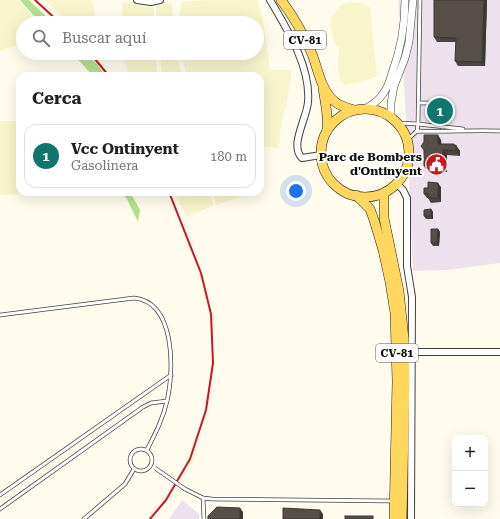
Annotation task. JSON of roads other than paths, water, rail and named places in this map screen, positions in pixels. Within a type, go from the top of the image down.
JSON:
[{"type":"main road","name":"CV-81","points":[[281,0],[301,30],[322,83],[328,112],[327,131]]},
{"type":"main road","name":"CV-81","points":[[322,83],[330,97],[335,102],[354,110]]},
{"type":"main road","name":"CV-81","points":[[394,120],[379,111],[365,109],[354,110],[343,115],[334,122],[327,131],[322,143],[321,155],[326,172],[336,185],[346,192],[356,195],[372,196],[384,193],[384,218],[398,286],[404,331],[405,383],[402,519]]},
{"type":"main road","points":[[384,193],[396,183],[406,169],[407,163],[407,140],[403,131],[394,120]]},
{"type":"main road","name":"CV-81","points":[[356,195],[370,209],[374,220],[383,250],[394,306],[397,373],[394,519]]},
{"type":"street","points":[[137,0],[151,2],[160,0]]},
{"type":"street","points":[[270,0],[296,48],[308,90],[307,108],[298,140],[298,151],[302,158],[321,155]]},
{"type":"street","points":[[365,109],[382,96],[389,81],[402,44],[405,0]]},
{"type":"street","points":[[394,120],[391,103],[394,86],[405,58],[409,42],[413,0]]},
{"type":"street","points":[[396,183],[405,193],[408,204],[407,266],[412,297],[413,352],[411,519]]},
{"type":"street","points":[[413,352],[500,352]]},
{"type":"lane","points":[[407,140],[417,131],[418,124],[420,0]]},
{"type":"lane","points":[[419,103],[442,103],[442,108]]},
{"type":"lane","points":[[442,115],[442,127]]},
{"type":"lane","points":[[394,120],[442,127],[500,131]]},
{"type":"lane","points":[[417,131],[442,132],[473,130]]},
{"type":"lane","points":[[0,315],[134,298],[140,298],[151,304],[156,309],[164,326],[171,355],[167,401],[159,426],[147,450]]},
{"type":"lane","points":[[0,495],[170,375]]},
{"type":"lane","points":[[0,509],[143,407],[151,403],[167,401]]},
{"type":"lane","points":[[136,450],[147,450],[152,459],[150,466],[141,471],[134,469],[130,462],[131,455],[136,450]]},
{"type":"lane","points":[[150,466],[185,489],[203,498],[394,501]]},
{"type":"lane","points":[[84,519],[125,484],[134,469]]},
{"type":"lane","points":[[203,498],[204,519]]},
{"type":"railway","points":[[35,0],[52,16]]},
{"type":"railway","points":[[96,60],[106,72]]},
{"type":"railway","points":[[150,519],[166,500],[190,459],[206,410],[213,363],[211,314],[201,273],[171,196]]},
{"type":"place","name":"Vcc Ontinyent","points":[[440,111]]},
{"type":"place","name":"Parc de Bombers d'Ontinyent","points":[[437,164]]}]
